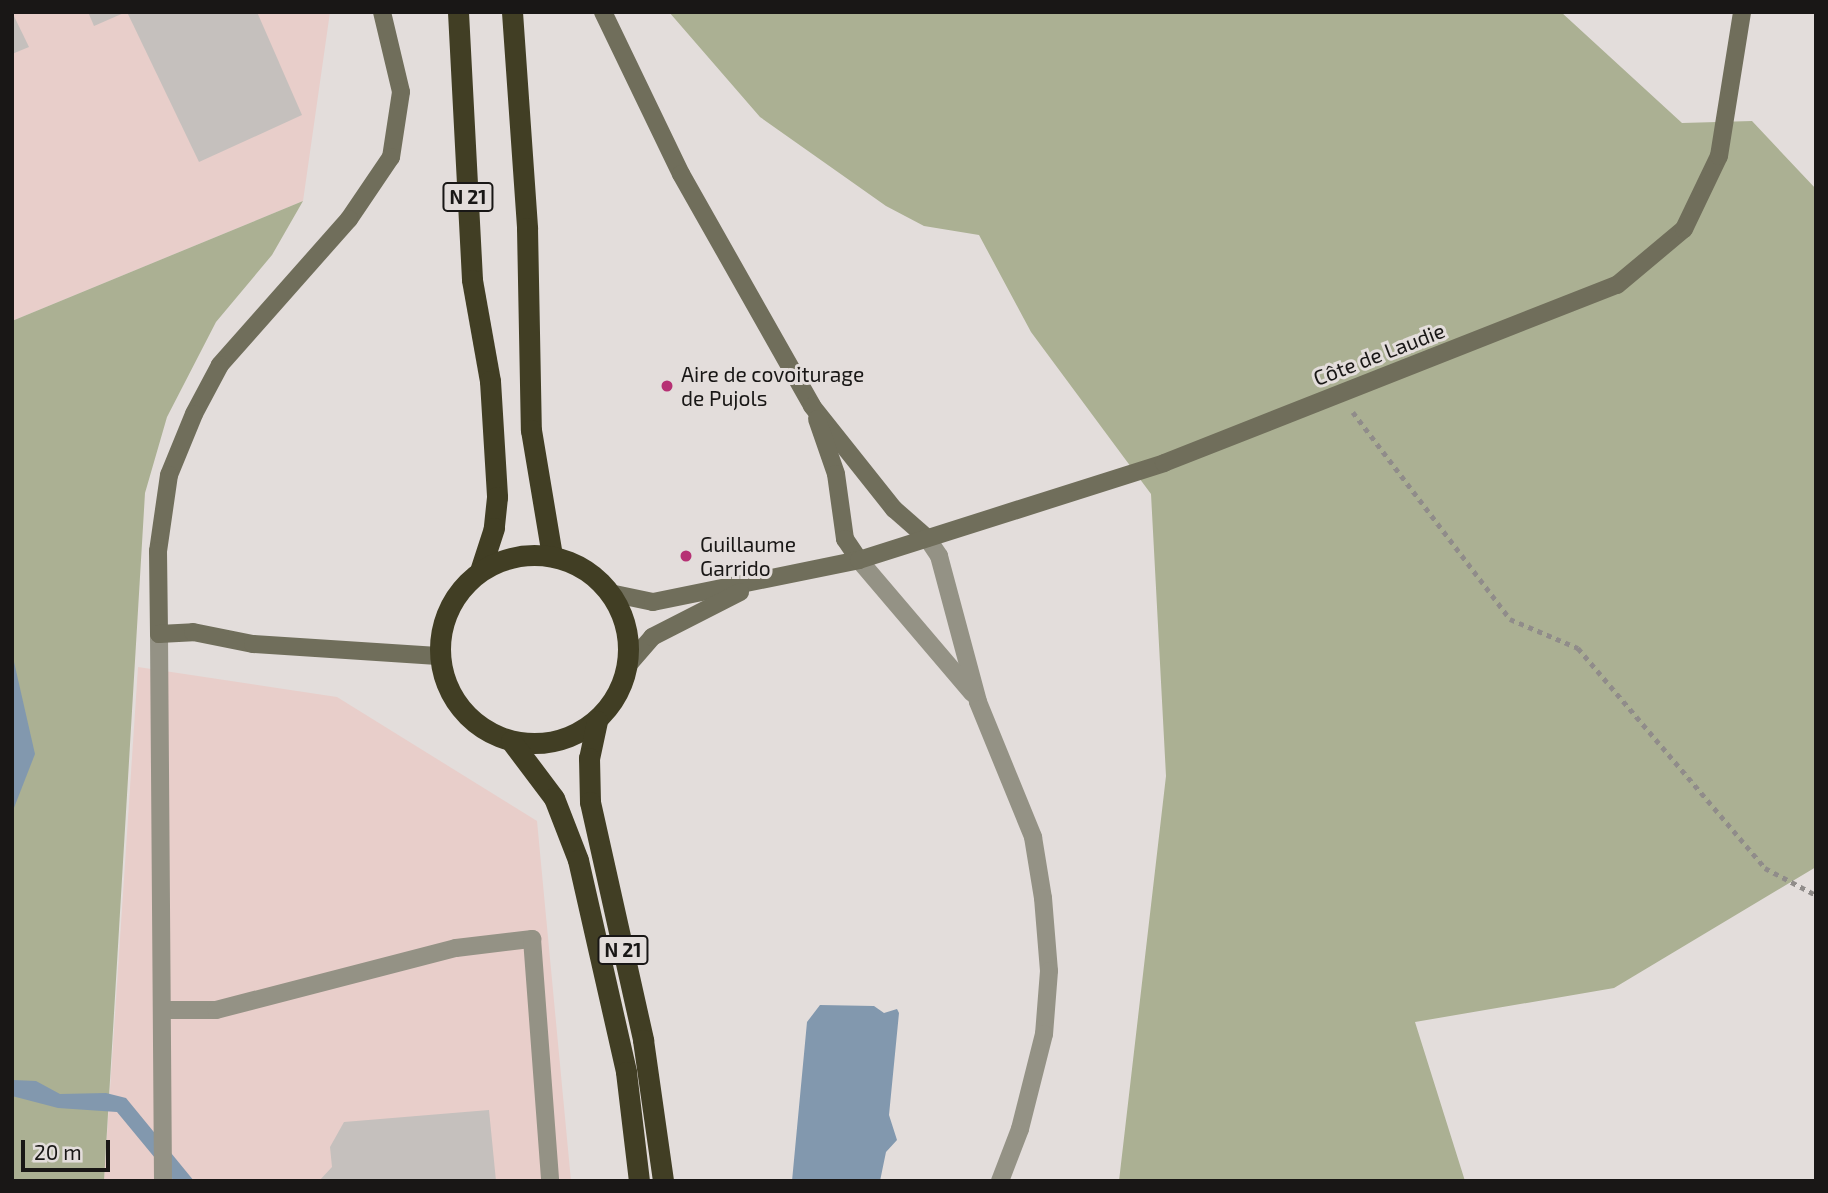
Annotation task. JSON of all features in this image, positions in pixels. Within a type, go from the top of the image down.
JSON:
[{"type":"highway","name":"N 21","points":[[458,12],[472,280],[491,381],[497,497],[494,528],[480,571]]},
{"type":"highway","name":"N 21","points":[[512,12],[527,228],[531,430],[552,556]]},
{"type":"highway","points":[[552,556],[584,570],[610,593],[622,615],[628,664],[617,695],[597,721],[561,739],[511,741],[483,730],[461,710],[445,685],[439,656],[447,614],[456,594],[480,571],[502,560],[552,556]]},
{"type":"highway","name":"N 21","points":[[597,721],[589,758],[590,802],[643,1040],[663,1181]]},
{"type":"highway","name":"N 21","points":[[511,741],[554,798],[578,860],[626,1072],[639,1181]]},
{"type":"street","points":[[163,1181],[165,1010],[158,551],[169,474],[194,414],[220,365],[349,219],[391,157],[401,92],[382,12]]},
{"type":"street","points":[[603,12],[681,174],[812,406],[894,509],[927,538],[939,556],[978,702],[1033,837],[1049,971],[1044,1034],[1020,1129],[1000,1181]]},
{"type":"street","name":"Côte de Laudie","points":[[748,586],[859,560],[1164,463],[1617,285],[1684,229],[1719,156],[1742,12]]},
{"type":"street","points":[[812,406],[836,474],[845,539],[859,560],[978,702]]},
{"type":"street","points":[[610,593],[653,602],[748,586]]},
{"type":"street","points":[[628,664],[652,637],[748,586]]},
{"type":"street","points":[[159,634],[193,632],[253,644],[439,656]]},
{"type":"street","points":[[165,1010],[216,1010],[456,948],[532,939],[550,1181]]},
{"type":"path","points":[[1339,394],[1510,619],[1578,648],[1765,868],[1816,895]]},
{"type":"shaded area","points":[[12,12],[330,12],[303,201],[12,321]]},
{"type":"shaded area","points":[[138,667],[337,697],[537,821],[571,1181],[104,1181]]},
{"type":"green space","points":[[669,12],[1561,12],[1682,123],[1752,121],[1816,189],[1816,867],[1614,988],[1415,1022],[1465,1181],[1119,1181],[1166,776],[1151,494],[1031,332],[979,235],[924,226],[886,206],[760,117]]},
{"type":"green space","points":[[303,201],[272,255],[216,322],[167,417],[145,493],[104,1181],[12,1181],[12,321]]},
{"type":"water","points":[[12,653],[35,754],[12,813]]},
{"type":"water","points":[[820,1005],[874,1006],[884,1013],[897,1009],[899,1013],[889,1115],[897,1140],[886,1152],[880,1181],[792,1181],[807,1022]]},
{"type":"water","points":[[13,1080],[36,1081],[60,1094],[106,1093],[126,1098],[194,1181],[174,1181],[117,1112],[58,1108],[12,1096]]},
{"type":"building","points":[[12,12],[29,47],[12,54]]},
{"type":"building","points":[[88,12],[126,12],[94,26]]},
{"type":"building","points":[[127,12],[257,12],[302,115],[199,162]]},
{"type":"building","points":[[489,1110],[496,1181],[319,1181],[332,1167],[330,1147],[344,1122]]},
{"type":"place","name":"Aire de covoiturage de Pujols","points":[[667,386]]},
{"type":"place","name":"Guillaume Garrido","points":[[686,556]]}]
